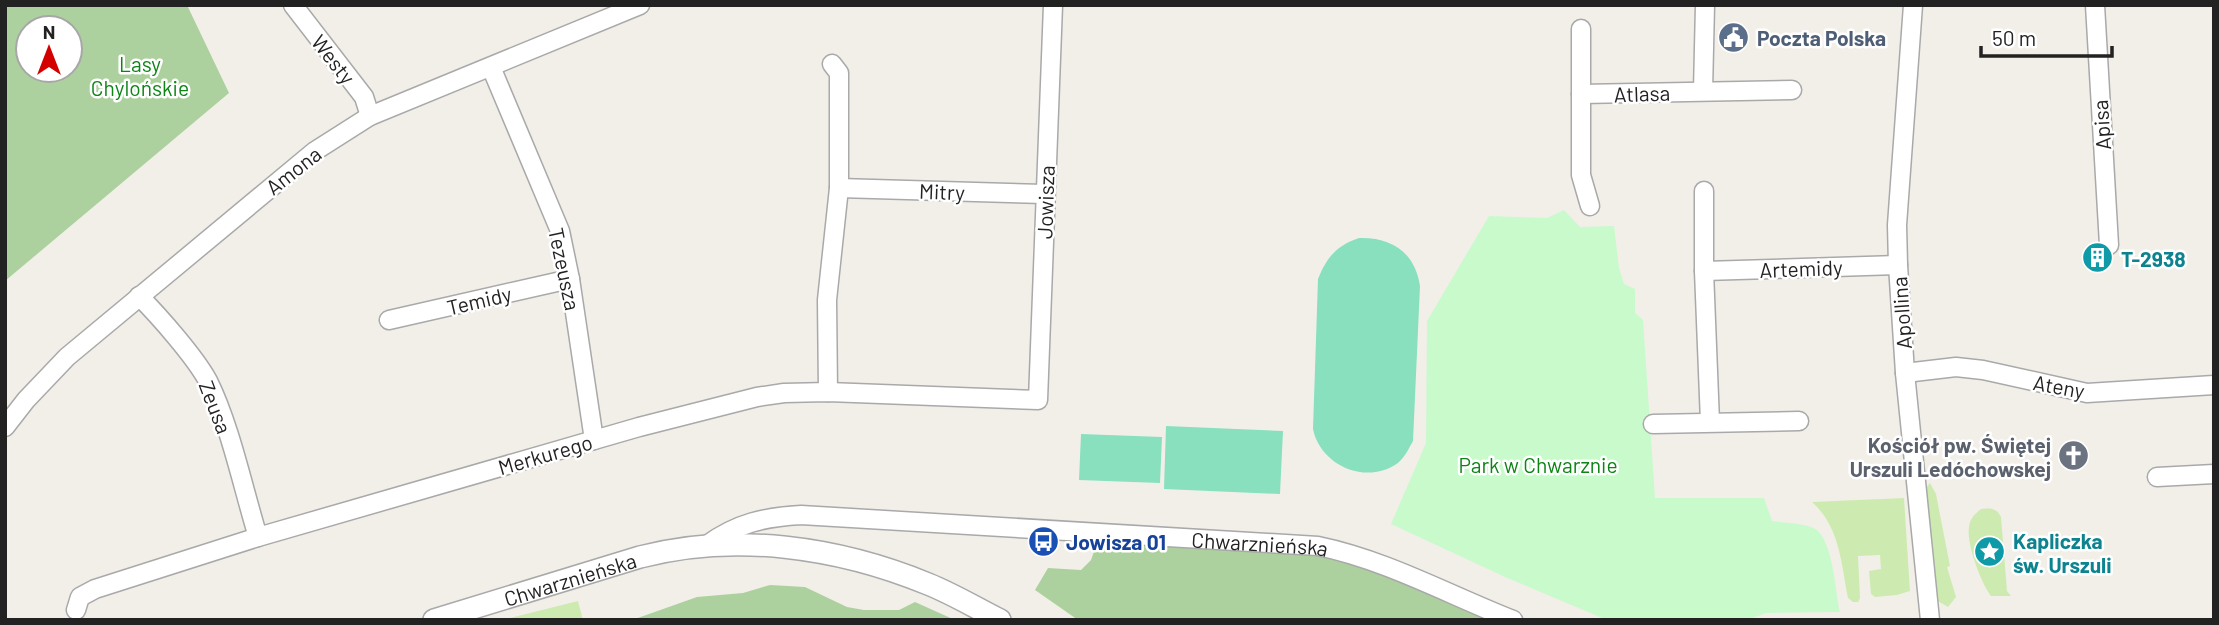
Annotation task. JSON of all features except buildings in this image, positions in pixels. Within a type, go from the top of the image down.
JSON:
[{"type":"street","name":"Westy","points":[[293,5],[364,96],[370,116]]},
{"type":"street","name":"Amona","points":[[5,427],[26,400],[67,357],[315,151],[370,116],[640,5]]},
{"type":"street","name":"Jowisza","points":[[1038,400],[1053,5]]},
{"type":"street","points":[[1703,91],[1705,5]]},
{"type":"street","name":"Apollina","points":[[1913,5],[1897,225],[1898,265],[1905,373],[1930,620]]},
{"type":"street","name":"Apisa","points":[[2095,5],[2109,245]]},
{"type":"street","points":[[1581,29],[1581,175],[1590,206]]},
{"type":"street","points":[[828,392],[827,300],[839,188],[839,73],[832,64]]},
{"type":"street","name":"Tezeusza","points":[[491,67],[560,231],[570,279],[594,440]]},
{"type":"street","name":"Atlasa","points":[[1581,94],[1792,90]]},
{"type":"street","name":"Mitry","points":[[839,188],[1044,194]]},
{"type":"street","points":[[1704,191],[1710,422]]},
{"type":"street","name":"Artemidy","points":[[1704,271],[1898,265]]},
{"type":"street","name":"Temidy","points":[[389,320],[570,279]]},
{"type":"street","name":"Zeusa","points":[[139,296],[159,317],[206,378],[217,402],[258,537]]},
{"type":"street","name":"Ateny","points":[[1905,373],[1956,368],[1983,370],[2087,393],[2214,385]]},
{"type":"street","name":"Merkurego","points":[[76,610],[80,597],[95,589],[258,537],[594,440],[757,397],[828,392],[1038,400]]},
{"type":"street","points":[[1653,424],[1799,421]]},
{"type":"street","points":[[2157,477],[2214,474]]},
{"type":"street","name":"Chwarznieńska","points":[[707,545],[726,531],[755,520],[812,515],[1302,545],[1349,553],[1513,620]]},
{"type":"street","name":"Chwarznieńska","points":[[434,620],[640,557],[671,549],[707,545],[782,547],[866,562],[930,585],[1000,620]]},
{"type":"green space","name":"Lasy Chylońskie","points":[[5,5],[187,5],[229,93],[5,281]]},
{"type":"green space","name":"Park w Chwarznie","points":[[1564,210],[1580,227],[1614,226],[1619,268],[1624,284],[1635,289],[1635,313],[1643,320],[1655,498],[1764,498],[1772,521],[1811,527],[1824,540],[1832,564],[1840,612],[1766,613],[1747,620],[1607,620],[1505,577],[1391,524],[1426,443],[1427,321],[1489,216],[1547,218]]},
{"type":"green space","points":[[1359,238],[1381,240],[1400,249],[1413,264],[1420,286],[1413,441],[1398,463],[1385,470],[1372,472],[1359,472],[1335,462],[1317,442],[1313,429],[1318,279],[1333,253]]},
{"type":"green space","points":[[1166,426],[1283,431],[1280,494],[1164,489]]},
{"type":"green space","points":[[1081,434],[1162,437],[1160,483],[1079,480]]},
{"type":"green space","points":[[1930,483],[1936,494],[1950,566],[1947,567],[1956,597],[1948,607],[1936,600],[1925,489]]},
{"type":"green space","points":[[1904,498],[1910,591],[1875,597],[1871,594],[1869,571],[1881,569],[1880,555],[1858,556],[1860,598],[1858,602],[1853,602],[1848,598],[1834,534],[1812,502]]},
{"type":"green space","points":[[1981,509],[1993,509],[2001,517],[2007,591],[2011,596],[1991,596],[1975,563],[1969,527]]},
{"type":"green space","points":[[1097,543],[1315,553],[1357,563],[1491,620],[1078,620],[1035,590],[1048,568],[1081,570],[1091,560]]},
{"type":"green space","points":[[770,585],[805,587],[847,607],[864,610],[899,610],[915,602],[955,620],[632,620],[697,597],[743,593]]},
{"type":"green space","points":[[578,601],[583,620],[502,620]]},
{"type":"place","name":"Poczta Polska","points":[[1734,37]]},
{"type":"place","name":"T-2938","points":[[2098,258]]},
{"type":"place","name":"Kościół pw. Świętej Urszuli Ledóchowskej","points":[[2074,456]]},
{"type":"place","name":"Jowisza 01","points":[[1043,541]]},
{"type":"place","name":"Kapliczka św. Urszuli","points":[[1990,552]]}]
